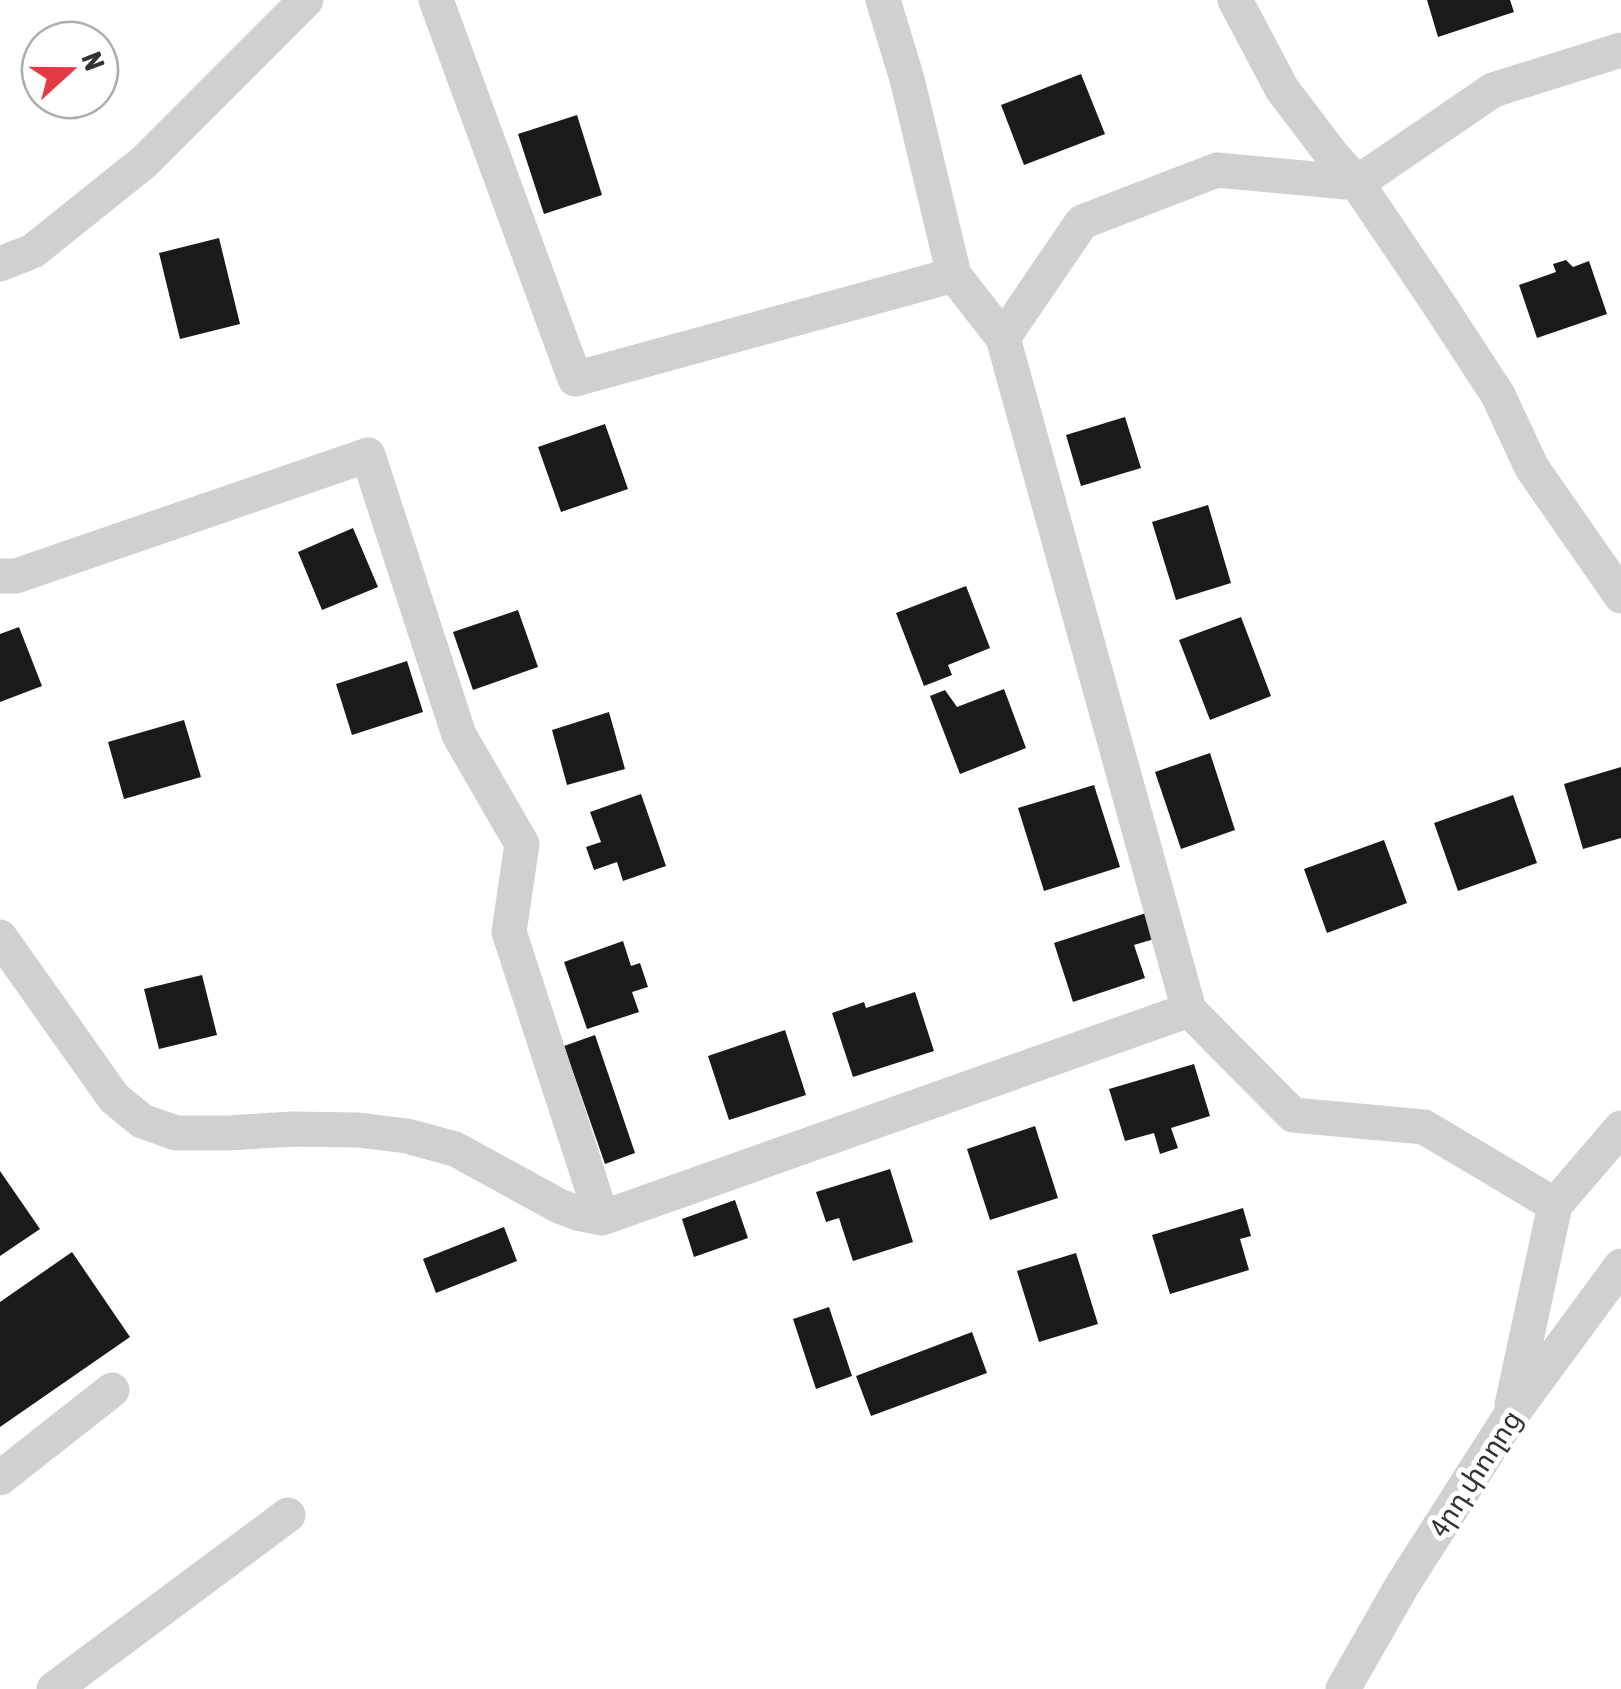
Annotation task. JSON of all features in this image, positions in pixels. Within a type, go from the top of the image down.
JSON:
[{"type":"street","points":[[0,264],[34,250],[144,162],[306,0]]},
{"type":"street","points":[[436,0],[575,379],[954,275]]},
{"type":"street","points":[[884,0],[954,275],[1004,338],[1189,1010],[1294,1115],[1424,1127],[1555,1205]]},
{"type":"street","points":[[1235,0],[1282,89],[1357,183],[1498,395],[1532,468],[1621,596]]},
{"type":"street","points":[[1004,338],[1082,222],[1217,170],[1357,183],[1493,90],[1621,50]]},
{"type":"street","points":[[0,576],[16,576],[368,455],[459,734],[522,844],[508,932],[602,1218]]},
{"type":"street","points":[[0,937],[114,1098],[142,1121],[176,1132],[308,1129],[407,1136],[454,1150],[577,1214],[602,1218],[1189,1010]]},
{"type":"street","points":[[1509,1418],[1555,1205],[1621,1128]]},
{"type":"street","name":"4րդ փողոց","points":[[1342,1689],[1403,1584],[1509,1418],[1621,1266]]},
{"type":"street","points":[[0,1478],[112,1390]]},
{"type":"street","points":[[54,1689],[288,1516]]},
{"type":"building","points":[[1427,0],[1510,0],[1514,12],[1438,37]]},
{"type":"building","points":[[1081,74],[1105,134],[1024,165],[1001,105]]},
{"type":"building","points":[[577,115],[602,195],[544,214],[518,134]]},
{"type":"building","points":[[219,238],[240,324],[180,339],[159,253]]},
{"type":"building","points":[[1566,260],[1573,267],[1589,261],[1607,314],[1537,338],[1519,285],[1556,272],[1553,264]]},
{"type":"building","points":[[1125,417],[1141,468],[1081,486],[1066,435]]},
{"type":"building","points":[[605,424],[628,489],[561,512],[538,447]]},
{"type":"building","points":[[1208,505],[1231,583],[1176,600],[1152,522]]},
{"type":"building","points":[[353,528],[378,587],[322,610],[298,552]]},
{"type":"building","points":[[966,586],[990,648],[948,665],[952,675],[924,686],[896,613]]},
{"type":"building","points":[[518,610],[538,667],[473,690],[453,632]]},
{"type":"building","points":[[1241,617],[1271,696],[1210,720],[1179,640]]},
{"type":"building","points":[[19,627],[42,686],[0,702],[0,634]]},
{"type":"building","points":[[407,661],[423,712],[352,735],[336,684]]},
{"type":"building","points":[[1004,689],[1026,748],[960,774],[930,696],[945,690],[957,707]]},
{"type":"building","points":[[609,712],[625,769],[567,785],[552,730]]},
{"type":"building","points":[[184,720],[201,777],[124,799],[108,742]]},
{"type":"building","points":[[1210,753],[1235,830],[1181,849],[1155,772]]},
{"type":"building","points":[[1621,767],[1621,838],[1583,849],[1564,784]]},
{"type":"building","points":[[1094,785],[1120,867],[1044,891],[1018,808]]},
{"type":"building","points":[[641,794],[666,866],[623,881],[617,862],[594,870],[586,847],[601,842],[590,812]]},
{"type":"building","points":[[1513,795],[1537,863],[1458,891],[1434,823]]},
{"type":"building","points":[[1384,840],[1407,903],[1327,933],[1304,869]]},
{"type":"building","points":[[1146,913],[1154,939],[1134,945],[1145,978],[1073,1002],[1054,943]]},
{"type":"building","points":[[623,941],[631,966],[640,963],[648,987],[632,992],[639,1012],[587,1029],[564,962]]},
{"type":"building","points":[[202,975],[217,1035],[159,1049],[144,989]]},
{"type":"building","points":[[915,992],[934,1051],[853,1077],[832,1013],[864,1002],[866,1008]]},
{"type":"building","points":[[785,1030],[806,1095],[729,1120],[708,1056]]},
{"type":"building","points":[[595,1035],[635,1153],[605,1164],[564,1046]]},
{"type":"building","points":[[1194,1064],[1210,1116],[1171,1128],[1178,1148],[1160,1154],[1154,1133],[1125,1141],[1109,1089]]},
{"type":"building","points":[[1035,1126],[1058,1198],[990,1220],[967,1149]]},
{"type":"building","points":[[890,1169],[913,1242],[853,1261],[839,1218],[826,1222],[816,1192]]},
{"type":"building","points":[[0,1171],[40,1229],[0,1256]]},
{"type":"building","points":[[735,1200],[748,1238],[694,1257],[682,1219]]},
{"type":"building","points":[[1243,1208],[1251,1236],[1240,1239],[1249,1270],[1170,1294],[1152,1235]]},
{"type":"building","points":[[504,1227],[517,1261],[436,1293],[423,1259]]},
{"type":"building","points":[[72,1252],[130,1337],[0,1427],[0,1302]]},
{"type":"building","points":[[1076,1253],[1098,1324],[1039,1342],[1017,1271]]},
{"type":"building","points":[[829,1307],[852,1376],[816,1389],[793,1319]]},
{"type":"building","points":[[972,1332],[987,1373],[871,1416],[856,1376]]}]
